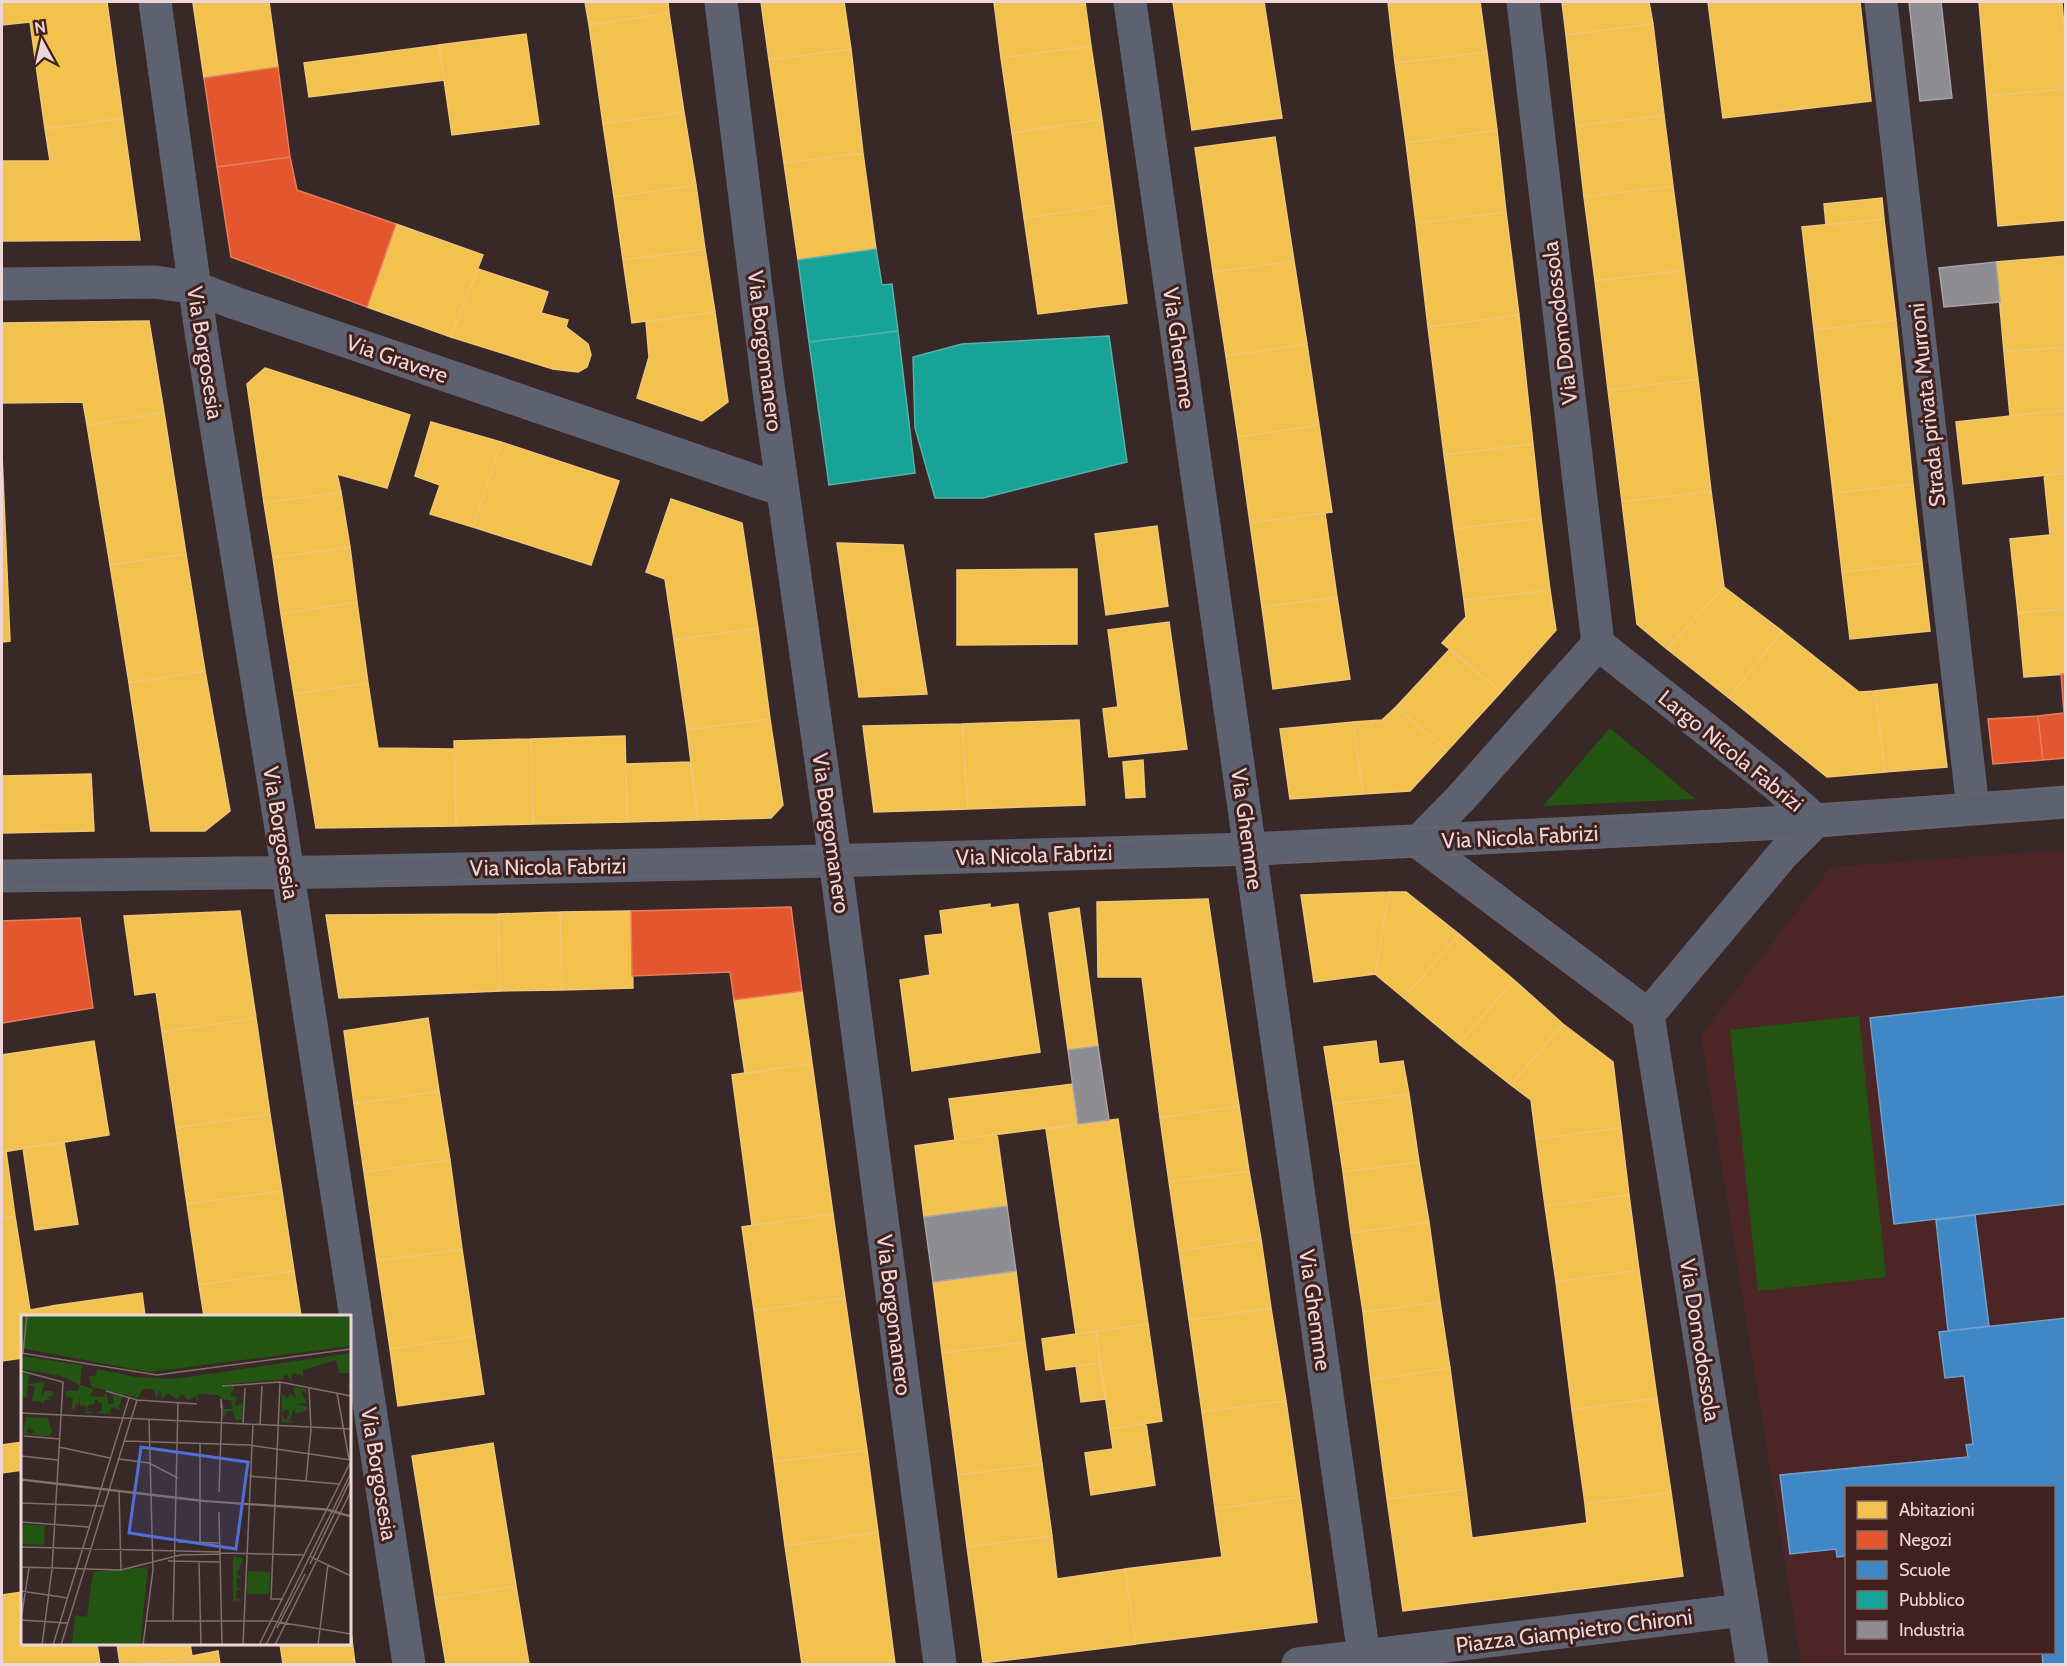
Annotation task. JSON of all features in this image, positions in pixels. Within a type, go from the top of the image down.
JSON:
[{"type":"street","name":"Via Borgosesia","points":[[155,2],[196,288],[409,1665]]},
{"type":"street","name":"Via Borgomanero","points":[[721,2],[782,490],[835,860],[940,1665]]},
{"type":"street","name":"Via Ghemme","points":[[1130,2],[1364,1656]]},
{"type":"street","name":"Via Domodossola","points":[[1523,2],[1598,644]]},
{"type":"street","name":"Strada privata Murroni","points":[[1881,2],[1973,809]]},
{"type":"street","name":"Via Gravere","points":[[2,284],[155,282],[196,288],[782,490]]},
{"type":"street","name":"Largo Nicola Fabrizi","points":[[1598,644],[1774,783],[1816,821],[1783,854],[1648,1015]]},
{"type":"street","points":[[1598,644],[1461,798],[1418,842],[1648,1015]]},
{"type":"street","name":"Via Nicola Fabrizi","points":[[2,876],[287,872],[1249,849],[1816,821],[2066,802]]},
{"type":"street","name":"Via Domodossola","points":[[1648,1015],[1752,1665]]},
{"type":"street","name":"Piazza Giampietro Chironi","points":[[1298,1665],[1743,1610]]},
{"type":"shaded area","points":[[2065,850],[2065,1664],[1801,1664],[1701,1035],[1831,867]]},
{"type":"green space","points":[[1610,728],[1695,799],[1543,806]]},
{"type":"green space","points":[[1859,1016],[1886,1277],[1758,1291],[1730,1030]]},
{"type":"building: Abitazioni","points":[[2,2],[107,2],[123,118],[45,129],[30,22],[2,25]]},
{"type":"building: Abitazioni","points":[[269,2],[278,67],[204,78],[193,3]]},
{"type":"building: Abitazioni","points":[[585,2],[668,2],[669,13],[589,25]]},
{"type":"building: Abitazioni","points":[[761,2],[844,2],[851,49],[769,60]]},
{"type":"building: Abitazioni","points":[[994,2],[1085,2],[1091,46],[1001,58]]},
{"type":"building: Abitazioni","points":[[1173,2],[1264,2],[1282,118],[1192,130]]},
{"type":"building: Abitazioni","points":[[1388,2],[1480,2],[1487,52],[1395,63]]},
{"type":"building: Abitazioni","points":[[1562,2],[1649,2],[1653,24],[1566,35]]},
{"type":"building: Abitazioni","points":[[1708,2],[1860,2],[1871,101],[1723,118]]},
{"type":"building: Abitazioni","points":[[1979,2],[2062,2],[2066,89],[1987,96]]},
{"type":"building: Abitazioni","points":[[669,13],[684,112],[603,124],[589,25]]},
{"type":"building: Abitazioni","points":[[1653,24],[1664,115],[1576,126],[1566,35]]},
{"type":"building: Abitazioni","points":[[526,34],[539,124],[452,135],[439,45]]},
{"type":"building: Abitazioni","points":[[439,45],[444,80],[309,97],[304,63]]},
{"type":"building: Abitazioni","points":[[1091,46],[1102,119],[1012,133],[1001,58]]},
{"type":"building: Abitazioni","points":[[851,49],[863,153],[784,163],[769,60]]},
{"type":"building: Abitazioni","points":[[1487,52],[1497,130],[1406,143],[1395,63]]},
{"type":"building: Abitazioni","points":[[2066,89],[2066,220],[1998,226],[1987,96]]},
{"type":"building: Abitazioni","points":[[684,112],[696,185],[614,197],[603,124]]},
{"type":"building: Abitazioni","points":[[1664,115],[1673,186],[1584,197],[1576,126]]},
{"type":"building: Abitazioni","points":[[123,118],[140,240],[2,241],[2,161],[50,161],[45,129]]},
{"type":"building: Abitazioni","points":[[1102,119],[1114,205],[1024,218],[1012,133]]},
{"type":"building: Abitazioni","points":[[1497,130],[1506,212],[1416,223],[1406,143]]},
{"type":"building: Abitazioni","points":[[1275,137],[1294,261],[1213,272],[1195,148]]},
{"type":"building: Abitazioni","points":[[863,153],[876,249],[798,260],[784,163]]},
{"type":"building: Abitazioni","points":[[696,185],[705,249],[623,260],[614,197]]},
{"type":"building: Abitazioni","points":[[1673,186],[1684,270],[1595,281],[1584,197]]},
{"type":"building: Abitazioni","points":[[1882,198],[1884,219],[1826,225],[1824,204]]},
{"type":"building: Abitazioni","points":[[1114,205],[1127,303],[1038,314],[1024,218]]},
{"type":"building: Abitazioni","points":[[1506,212],[1519,315],[1428,327],[1416,223]]},
{"type":"building: Abitazioni","points":[[1884,219],[1896,320],[1814,330],[1802,227]]},
{"type":"building: Abitazioni","points":[[396,224],[483,255],[451,337],[367,307]]},
{"type":"building: Abitazioni","points":[[705,249],[715,312],[632,323],[623,260]]},
{"type":"building: Abitazioni","points":[[2066,256],[2066,347],[2004,352],[1996,262]]},
{"type":"building: Abitazioni","points":[[1294,261],[1307,344],[1226,356],[1213,272]]},
{"type":"building: Abitazioni","points":[[478,269],[548,292],[541,313],[568,320],[566,327],[588,344],[591,355],[587,367],[578,372],[553,369],[451,337]]},
{"type":"building: Abitazioni","points":[[1684,270],[1698,379],[1608,390],[1595,281]]},
{"type":"building: Abitazioni","points":[[715,312],[728,402],[702,421],[637,398],[649,357],[646,322]]},
{"type":"building: Abitazioni","points":[[1519,315],[1533,444],[1444,455],[1428,327]]},
{"type":"building: Abitazioni","points":[[1896,320],[1913,484],[1833,493],[1814,330]]},
{"type":"building: Abitazioni","points":[[149,321],[164,412],[87,425],[83,402],[2,403],[2,323]]},
{"type":"building: Abitazioni","points":[[1307,344],[1319,425],[1238,437],[1226,356]]},
{"type":"building: Abitazioni","points":[[2066,347],[2066,410],[2010,416],[2004,352]]},
{"type":"building: Abitazioni","points":[[265,368],[410,415],[387,488],[337,474],[341,492],[264,503],[247,384]]},
{"type":"building: Abitazioni","points":[[1698,379],[1711,491],[1622,502],[1608,390]]},
{"type":"building: Abitazioni","points":[[2066,410],[2066,473],[1963,484],[1956,422]]},
{"type":"building: Abitazioni","points":[[164,412],[186,554],[110,565],[87,425]]},
{"type":"building: Abitazioni","points":[[431,422],[501,442],[473,527],[430,514],[440,485],[415,476]]},
{"type":"building: Abitazioni","points":[[1319,425],[1332,512],[1250,523],[1238,437]]},
{"type":"building: Abitazioni","points":[[501,442],[619,481],[591,565],[473,527]]},
{"type":"building: Abitazioni","points":[[1533,444],[1541,518],[1454,529],[1444,455]]},
{"type":"building: Abitazioni","points":[[2,454],[10,641],[2,642]]},
{"type":"building: Abitazioni","points":[[2066,473],[2066,609],[2018,613],[2010,539],[2050,535],[2044,475]]},
{"type":"building: Abitazioni","points":[[1913,484],[1922,563],[1842,572],[1833,493]]},
{"type":"building: Abitazioni","points":[[1711,491],[1724,587],[1667,649],[1637,624],[1622,502]]},
{"type":"building: Abitazioni","points":[[341,492],[350,547],[273,558],[264,503]]},
{"type":"building: Abitazioni","points":[[671,499],[742,523],[758,628],[674,640],[665,579],[646,572]]},
{"type":"building: Abitazioni","points":[[1325,513],[1337,597],[1262,607],[1250,523]]},
{"type":"building: Abitazioni","points":[[1541,518],[1550,590],[1464,600],[1454,529]]},
{"type":"building: Abitazioni","points":[[1157,526],[1168,606],[1106,615],[1095,534]]},
{"type":"building: Abitazioni","points":[[837,543],[903,545],[927,694],[859,697]]},
{"type":"building: Abitazioni","points":[[350,547],[357,602],[281,614],[273,558]]},
{"type":"building: Abitazioni","points":[[186,554],[205,671],[129,683],[110,565]]},
{"type":"building: Abitazioni","points":[[1922,563],[1930,631],[1850,639],[1842,572]]},
{"type":"building: Abitazioni","points":[[1077,569],[1077,644],[957,645],[957,570]]},
{"type":"building: Abitazioni","points":[[1724,587],[1782,631],[1729,698],[1667,649]]},
{"type":"building: Abitazioni","points":[[1550,590],[1556,630],[1501,692],[1442,643],[1466,617],[1464,600]]},
{"type":"building: Abitazioni","points":[[1337,597],[1350,679],[1273,689],[1262,607]]},
{"type":"building: Abitazioni","points":[[357,602],[368,683],[294,694],[281,614]]},
{"type":"building: Abitazioni","points":[[2066,609],[2066,674],[2024,677],[2018,613]]},
{"type":"building: Abitazioni","points":[[1169,622],[1187,749],[1109,757],[1103,709],[1118,707],[1108,630]]},
{"type":"building: Abitazioni","points":[[758,628],[770,719],[687,730],[674,640]]},
{"type":"building: Abitazioni","points":[[1782,631],[1859,692],[1875,691],[1885,772],[1827,777],[1729,698]]},
{"type":"building: Abitazioni","points":[[1450,649],[1501,692],[1447,751],[1396,707]]},
{"type":"building: Abitazioni","points":[[205,671],[230,811],[205,831],[151,831],[129,683]]},
{"type":"building: Abitazioni","points":[[368,683],[378,748],[454,749],[456,826],[316,828],[294,694]]},
{"type":"building: Abitazioni","points":[[1937,684],[1947,767],[1885,772],[1875,691]]},
{"type":"building: Abitazioni","points":[[1396,707],[1447,751],[1410,791],[1363,794],[1353,722],[1382,720]]},
{"type":"building: Abitazioni","points":[[770,719],[783,805],[771,818],[698,820],[687,730]]},
{"type":"building: Abitazioni","points":[[1079,720],[1085,805],[968,809],[962,724]]},
{"type":"building: Abitazioni","points":[[1353,722],[1363,794],[1290,799],[1280,729]]},
{"type":"building: Abitazioni","points":[[962,724],[968,809],[874,812],[863,726]]},
{"type":"building: Abitazioni","points":[[625,736],[627,822],[533,824],[531,739]]},
{"type":"building: Abitazioni","points":[[531,739],[533,824],[456,826],[454,741]]},
{"type":"building: Abitazioni","points":[[1143,760],[1145,797],[1126,798],[1123,762]]},
{"type":"building: Abitazioni","points":[[690,762],[698,820],[627,822],[626,764]]},
{"type":"building: Abitazioni","points":[[91,774],[94,831],[2,833],[2,776]]},
{"type":"building: Abitazioni","points":[[1389,892],[1406,892],[1459,934],[1404,998],[1375,974]]},
{"type":"building: Abitazioni","points":[[1389,892],[1375,974],[1314,982],[1301,895]]},
{"type":"building: Abitazioni","points":[[1208,899],[1239,1106],[1160,1118],[1142,977],[1098,977],[1097,902]]},
{"type":"building: Abitazioni","points":[[990,904],[990,908],[1018,904],[1040,1052],[912,1071],[900,980],[930,975],[925,936],[943,934],[940,911]]},
{"type":"building: Abitazioni","points":[[1079,908],[1098,1046],[1068,1050],[1049,913]]},
{"type":"building: Abitazioni","points":[[240,911],[256,1018],[162,1032],[156,992],[135,995],[124,916]]},
{"type":"building: Abitazioni","points":[[631,911],[633,988],[562,990],[560,912]]},
{"type":"building: Abitazioni","points":[[560,912],[562,990],[500,991],[498,914]]},
{"type":"building: Abitazioni","points":[[498,914],[500,991],[339,998],[326,915]]},
{"type":"building: Abitazioni","points":[[1459,934],[1514,980],[1459,1044],[1404,998]]},
{"type":"building: Abitazioni","points":[[1514,980],[1563,1024],[1511,1085],[1459,1044]]},
{"type":"building: Abitazioni","points":[[802,991],[812,1063],[745,1074],[734,1000]]},
{"type":"building: Abitazioni","points":[[256,1018],[270,1114],[176,1128],[162,1032]]},
{"type":"building: Abitazioni","points":[[428,1018],[439,1091],[354,1104],[344,1031]]},
{"type":"building: Abitazioni","points":[[1563,1024],[1613,1062],[1621,1128],[1536,1139],[1531,1100],[1511,1085]]},
{"type":"building: Abitazioni","points":[[94,1041],[109,1135],[2,1152],[2,1055]]},
{"type":"building: Abitazioni","points":[[1376,1041],[1379,1064],[1403,1061],[1409,1094],[1333,1104],[1324,1047]]},
{"type":"building: Abitazioni","points":[[812,1063],[833,1214],[752,1225],[732,1075]]},
{"type":"building: Abitazioni","points":[[1073,1084],[1078,1124],[955,1140],[949,1099]]},
{"type":"building: Abitazioni","points":[[439,1091],[450,1160],[364,1172],[354,1104]]},
{"type":"building: Abitazioni","points":[[1409,1094],[1419,1162],[1343,1172],[1333,1104]]},
{"type":"building: Abitazioni","points":[[1239,1106],[1249,1171],[1169,1182],[1160,1118]]},
{"type":"building: Abitazioni","points":[[270,1114],[282,1191],[187,1204],[176,1128]]},
{"type":"building: Abitazioni","points":[[1118,1119],[1148,1324],[1076,1334],[1046,1129]]},
{"type":"building: Abitazioni","points":[[1621,1128],[1629,1195],[1545,1206],[1536,1139]]},
{"type":"building: Abitazioni","points":[[997,1134],[1007,1206],[924,1217],[915,1146]]},
{"type":"building: Abitazioni","points":[[64,1142],[78,1224],[35,1230],[23,1148]]},
{"type":"building: Abitazioni","points":[[6,1151],[15,1216],[2,1218],[2,1152]]},
{"type":"building: Abitazioni","points":[[450,1160],[462,1249],[377,1261],[364,1172]]},
{"type":"building: Abitazioni","points":[[1419,1162],[1429,1222],[1351,1233],[1343,1172]]},
{"type":"building: Abitazioni","points":[[1249,1171],[1261,1239],[1179,1251],[1169,1182]]},
{"type":"building: Abitazioni","points":[[282,1191],[294,1271],[199,1285],[187,1204]]},
{"type":"building: Abitazioni","points":[[1629,1195],[1639,1270],[1556,1282],[1545,1206]]},
{"type":"building: Abitazioni","points":[[833,1214],[845,1298],[754,1311],[742,1227]]},
{"type":"building: Abitazioni","points":[[15,1216],[30,1310],[52,1306],[54,1315],[21,1315],[21,1358],[2,1361],[2,1218]]},
{"type":"building: Abitazioni","points":[[1429,1222],[1440,1302],[1363,1312],[1351,1233]]},
{"type":"building: Abitazioni","points":[[1261,1239],[1271,1308],[1189,1320],[1179,1251]]},
{"type":"building: Abitazioni","points":[[462,1249],[475,1336],[390,1349],[377,1261]]},
{"type":"building: Abitazioni","points":[[1639,1270],[1657,1398],[1572,1410],[1556,1282]]},
{"type":"building: Abitazioni","points":[[294,1271],[301,1315],[204,1315],[199,1285]]},
{"type":"building: Abitazioni","points":[[1016,1271],[1025,1342],[942,1353],[933,1282]]},
{"type":"building: Abitazioni","points":[[142,1293],[145,1315],[54,1315],[52,1306]]},
{"type":"building: Abitazioni","points":[[845,1298],[867,1450],[774,1462],[754,1311]]},
{"type":"building: Abitazioni","points":[[1440,1302],[1450,1368],[1371,1380],[1363,1312]]},
{"type":"building: Abitazioni","points":[[1271,1308],[1286,1401],[1202,1412],[1189,1320]]},
{"type":"building: Abitazioni","points":[[1148,1324],[1162,1421],[1110,1429],[1096,1331]]},
{"type":"building: Abitazioni","points":[[1096,1331],[1100,1363],[1046,1370],[1042,1339]]},
{"type":"building: Abitazioni","points":[[475,1336],[484,1394],[398,1406],[390,1349]]},
{"type":"building: Abitazioni","points":[[1025,1342],[1042,1464],[958,1475],[942,1353]]},
{"type":"building: Abitazioni","points":[[1100,1363],[1105,1399],[1081,1402],[1076,1366]]},
{"type":"building: Abitazioni","points":[[1450,1368],[1466,1489],[1387,1499],[1371,1380]]},
{"type":"building: Abitazioni","points":[[1657,1398],[1671,1492],[1585,1504],[1572,1410]]},
{"type":"building: Abitazioni","points":[[1286,1401],[1300,1497],[1215,1509],[1202,1412]]},
{"type":"building: Abitazioni","points":[[1146,1423],[1155,1485],[1091,1495],[1085,1453],[1113,1449],[1110,1429]]},
{"type":"building: Abitazioni","points":[[21,1442],[21,1470],[2,1473],[2,1445]]},
{"type":"building: Abitazioni","points":[[493,1443],[516,1586],[435,1599],[412,1456]]},
{"type":"building: Abitazioni","points":[[867,1450],[878,1532],[785,1546],[774,1462]]},
{"type":"building: Abitazioni","points":[[1042,1464],[1052,1536],[967,1547],[958,1475]]},
{"type":"building: Abitazioni","points":[[1466,1489],[1472,1538],[1587,1523],[1585,1504],[1671,1492],[1683,1576],[1403,1611],[1387,1499]]},
{"type":"building: Abitazioni","points":[[1300,1497],[1317,1622],[1136,1644],[1125,1569],[1222,1557],[1215,1509]]},
{"type":"building: Abitazioni","points":[[878,1532],[895,1664],[802,1664],[785,1546]]},
{"type":"building: Abitazioni","points":[[1052,1536],[1057,1579],[1125,1569],[1136,1644],[983,1663],[967,1547]]},
{"type":"building: Abitazioni","points":[[516,1586],[529,1664],[446,1664],[435,1599]]},
{"type":"building: Abitazioni","points":[[21,1592],[21,1645],[97,1645],[100,1664],[2,1664],[2,1595]]},
{"type":"building: Abitazioni","points":[[351,1632],[355,1664],[283,1664],[280,1645],[351,1645]]},
{"type":"building: Abitazioni","points":[[117,1645],[190,1645],[192,1656],[138,1664],[120,1664]]},
{"type":"building: Abitazioni","points":[[218,1651],[220,1664],[138,1664],[192,1656]]},
{"type":"building: Negozi","points":[[278,67],[290,157],[217,167],[204,78]]},
{"type":"building: Negozi","points":[[290,157],[297,190],[396,224],[367,307],[231,257],[217,167]]},
{"type":"building: Negozi","points":[[2061,674],[2066,674],[2066,758],[2043,760],[2038,716],[2064,713]]},
{"type":"building: Negozi","points":[[2038,716],[2043,760],[1993,764],[1988,719]]},
{"type":"building: Negozi","points":[[791,907],[802,991],[734,1000],[730,972],[632,976],[631,911]]},
{"type":"building: Negozi","points":[[80,918],[93,1008],[2,1023],[2,921]]},
{"type":"building: Scuole","points":[[2066,996],[2066,1204],[1894,1224],[1870,1018]]},
{"type":"building: Scuole","points":[[1975,1215],[1989,1326],[1948,1331],[1936,1220]]},
{"type":"building: Scuole","points":[[2066,1318],[2066,1664],[2043,1664],[2042,1654],[2055,1654],[2055,1486],[1845,1486],[1845,1556],[1837,1557],[1836,1549],[1790,1554],[1780,1475],[1968,1457],[1966,1445],[1973,1444],[1964,1376],[1945,1378],[1939,1332]]},
{"type":"building: Pubblico","points":[[876,249],[882,285],[892,284],[898,331],[809,342],[798,260]]},
{"type":"building: Pubblico","points":[[898,331],[915,473],[829,485],[809,342]]},
{"type":"building: Pubblico","points":[[1109,336],[1127,462],[983,498],[935,498],[915,428],[913,357],[962,344]]},
{"type":"building: Industria","points":[[1909,2],[1941,2],[1952,98],[1920,101]]},
{"type":"building: Industria","points":[[1996,262],[2000,302],[1944,307],[1939,268]]},
{"type":"building: Industria","points":[[1098,1046],[1109,1120],[1078,1124],[1068,1050]]},
{"type":"building: Industria","points":[[1007,1206],[1016,1271],[933,1282],[924,1217]]},
{"type":"tram line","points":[[2,862],[624,854],[1091,842],[1554,821],[2066,787]]},
{"type":"tram line","points":[[2,888],[1251,865],[1799,838],[2066,817]]}]
